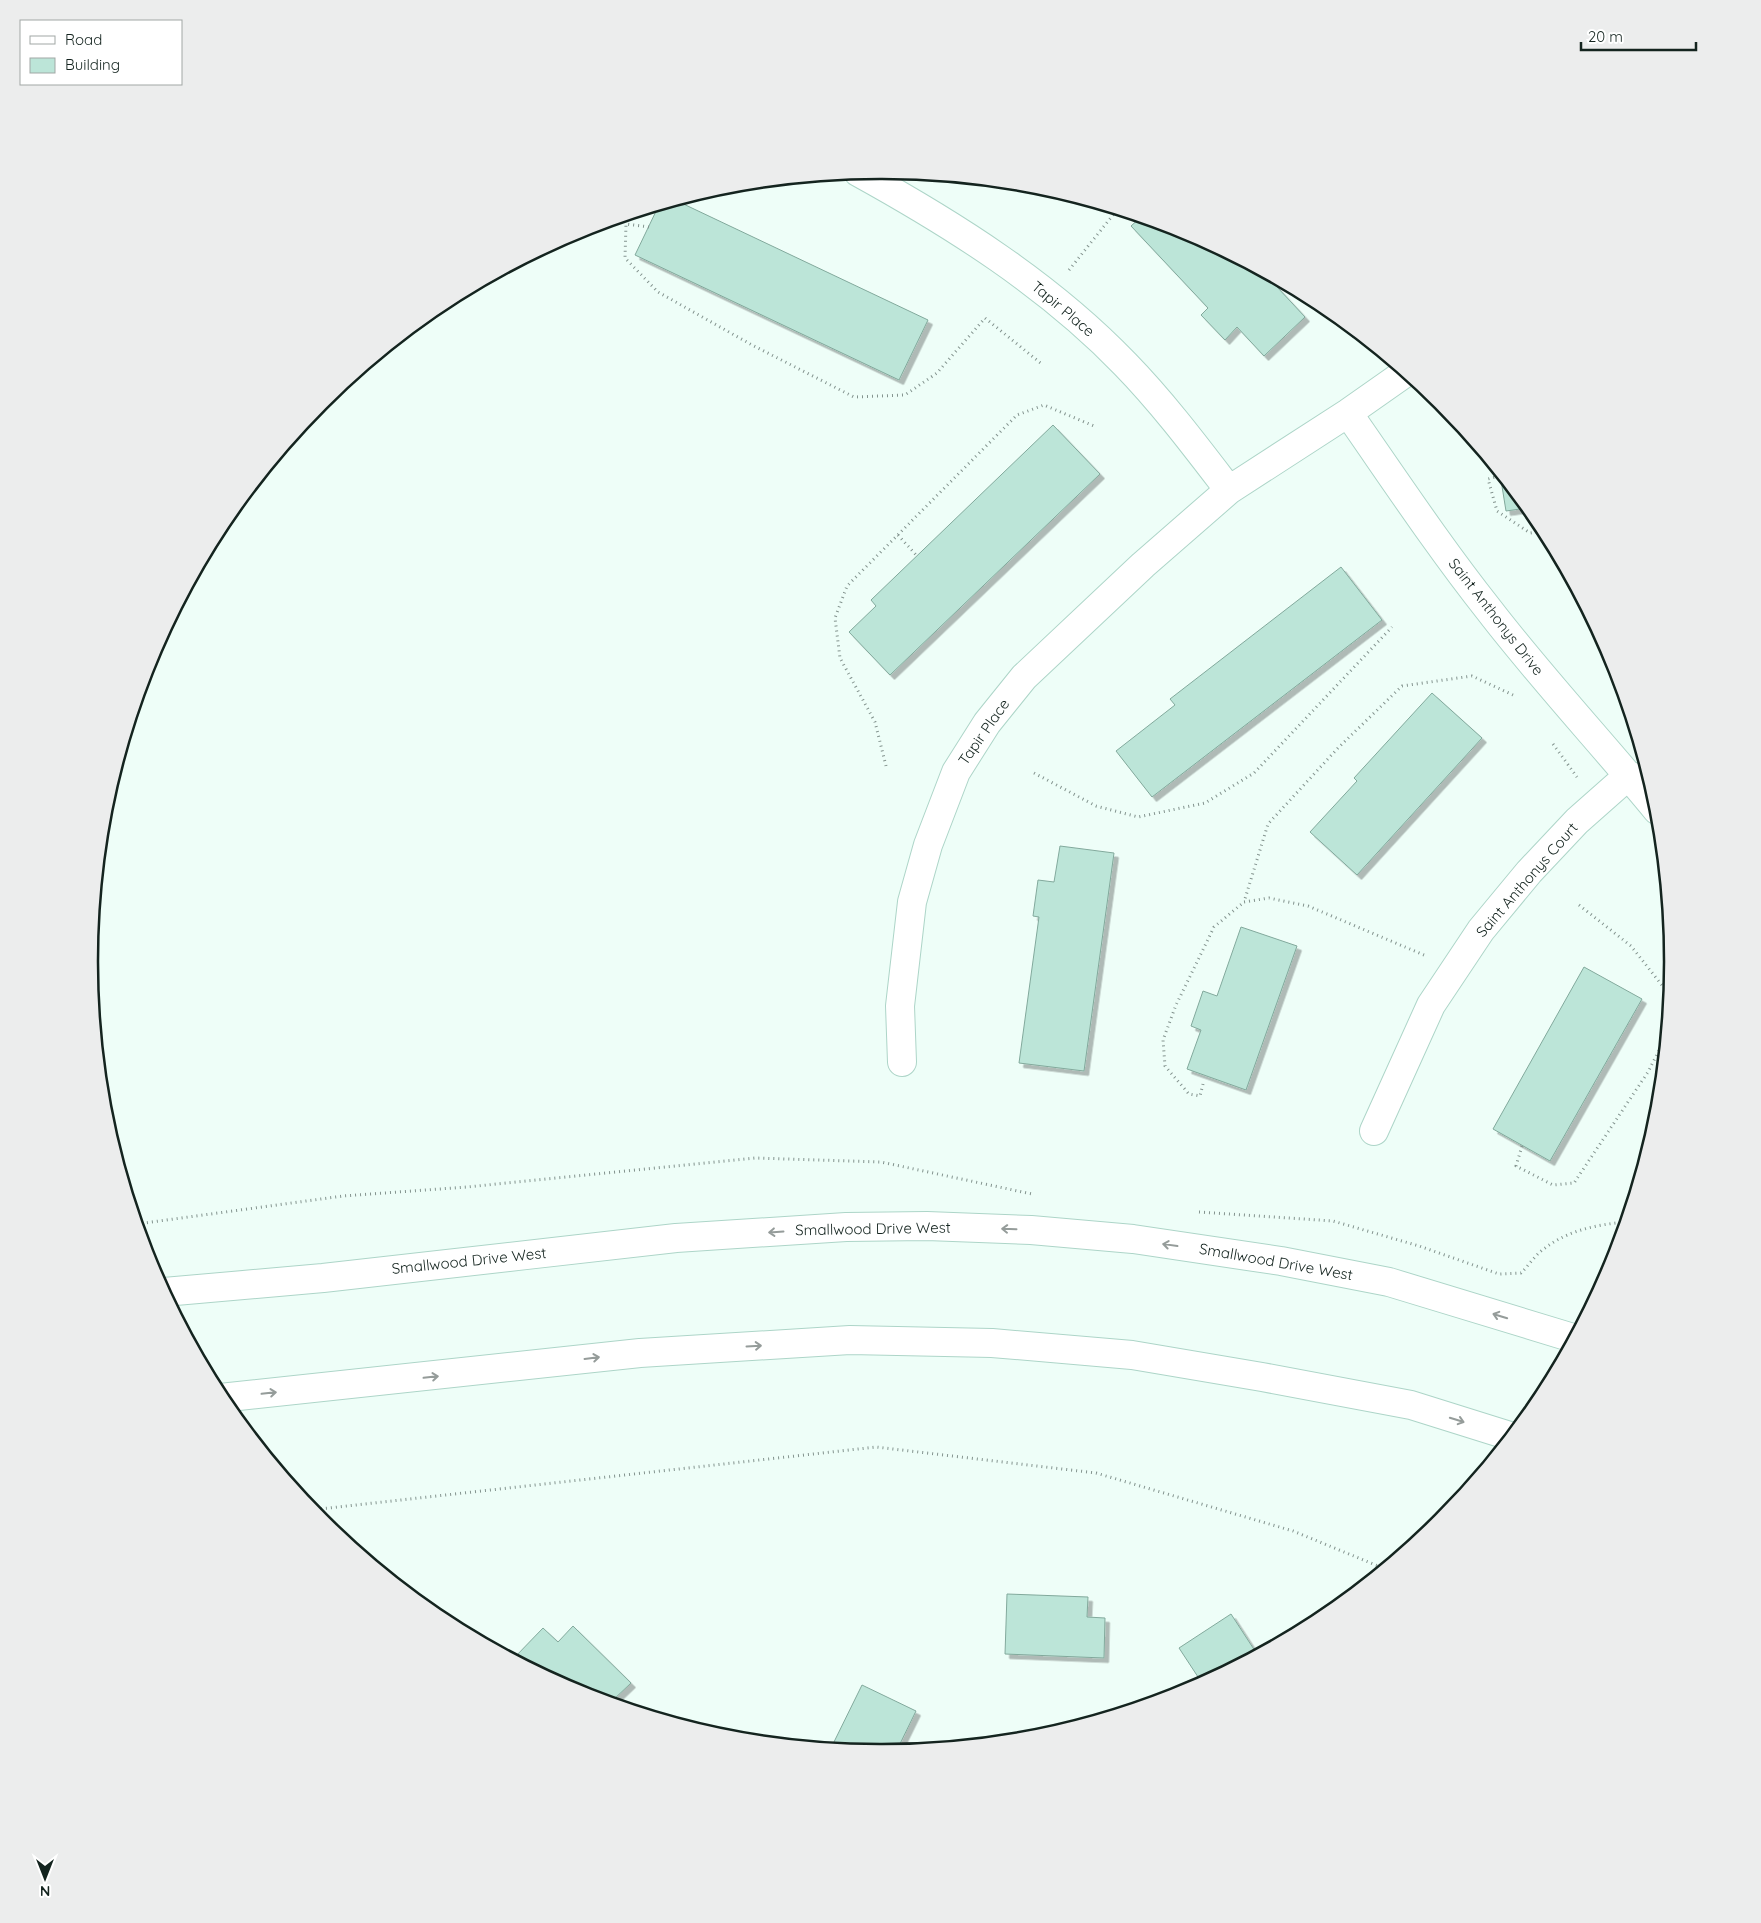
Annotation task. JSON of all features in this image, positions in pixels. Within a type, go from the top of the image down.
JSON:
[{"type":"street","name":"Tapir Place","points":[[870,178],[912,201],[972,238],[1074,317],[1124,363],[1172,416],[1229,490]]},
{"type":"street","name":"Tapir Place","points":[[902,1062],[900,1006],[912,902],[928,844],[956,772],[987,724],[1024,677],[1144,565],[1229,490],[1348,413],[1400,376]]},
{"type":"street","name":"Saint Anthonys Drive","points":[[1348,413],[1455,566],[1490,612],[1574,714],[1645,795]]},
{"type":"street","name":"Saint Anthonys Court","points":[[1374,1131],[1431,1005],[1481,930],[1529,872],[1577,822],[1629,775]]},
{"type":"street","name":"Smallwood Drive West","points":[[171,1291],[332,1277],[676,1238],[846,1227],[927,1226],[1031,1230],[1133,1239],[1281,1261],[1389,1282],[1568,1336]]},
{"type":"street","points":[[229,1397],[640,1353],[850,1340],[992,1343],[1132,1354],[1262,1377],[1411,1405],[1505,1434]]},
{"type":"path","points":[[1048,295],[1113,214]]},
{"type":"path","points":[[649,227],[626,224],[625,258],[658,292],[752,345],[854,397],[905,395],[937,373],[985,318],[1044,365]]},
{"type":"path","points":[[886,766],[874,722],[840,658],[835,618],[847,586],[1017,415],[1044,405],[1094,426]]},
{"type":"path","points":[[1495,477],[1488,479],[1497,511],[1530,532],[1535,532]]},
{"type":"path","points":[[898,535],[917,556]]},
{"type":"path","points":[[1034,773],[1096,806],[1138,817],[1205,803],[1254,773],[1392,627]]},
{"type":"path","points":[[1244,902],[1268,824],[1338,748],[1402,686],[1472,676],[1518,698]]},
{"type":"path","points":[[1552,744],[1580,782]]},
{"type":"path","points":[[1203,1084],[1200,1096],[1189,1094],[1165,1066],[1163,1040],[1176,1005],[1214,926],[1244,902],[1269,898],[1308,906],[1455,969]]},
{"type":"path","points":[[1579,905],[1631,946],[1663,986]]},
{"type":"path","points":[[1522,1146],[1516,1166],[1553,1185],[1574,1184],[1648,1072],[1658,1052]]},
{"type":"path","points":[[143,1223],[343,1196],[477,1186],[755,1158],[881,1162],[1041,1196]]},
{"type":"path","points":[[1198,1212],[1333,1221],[1420,1246],[1499,1274],[1521,1273],[1544,1248],[1566,1235],[1592,1226],[1618,1223]]},
{"type":"path","points":[[321,1509],[876,1447],[1096,1473],[1293,1531],[1378,1566]]},
{"type":"building","points":[[683,204],[928,320],[899,380],[635,255],[656,212]]},
{"type":"building","points":[[1136,222],[1180,238],[1227,259],[1275,285],[1305,317],[1264,356],[1237,327],[1225,340],[1201,315],[1208,308],[1131,226]]},
{"type":"building","points":[[1053,425],[1100,474],[890,675],[849,632],[876,606],[871,600]]},
{"type":"building","points":[[1502,485],[1520,509],[1506,511]]},
{"type":"building","points":[[1341,567],[1382,620],[1152,797],[1116,751],[1175,705],[1170,699]]},
{"type":"building","points":[[1432,693],[1482,738],[1357,875],[1310,832],[1357,781],[1354,778]]},
{"type":"building","points":[[1060,846],[1114,853],[1084,1071],[1019,1063],[1039,917],[1033,916],[1038,880],[1054,882]]},
{"type":"building","points":[[1241,927],[1297,946],[1246,1090],[1187,1069],[1201,1030],[1191,1026],[1203,991],[1217,996]]},
{"type":"building","points":[[1584,967],[1642,999],[1550,1161],[1493,1129]]},
{"type":"building","points":[[1007,1594],[1088,1597],[1087,1617],[1105,1618],[1104,1658],[1005,1654]]},
{"type":"building","points":[[1231,1614],[1254,1650],[1198,1677],[1179,1648]]},
{"type":"building","points":[[573,1626],[631,1683],[615,1698],[581,1685],[517,1655],[543,1628],[558,1642]]},
{"type":"building","points":[[862,1685],[916,1711],[900,1744],[833,1743]]}]
